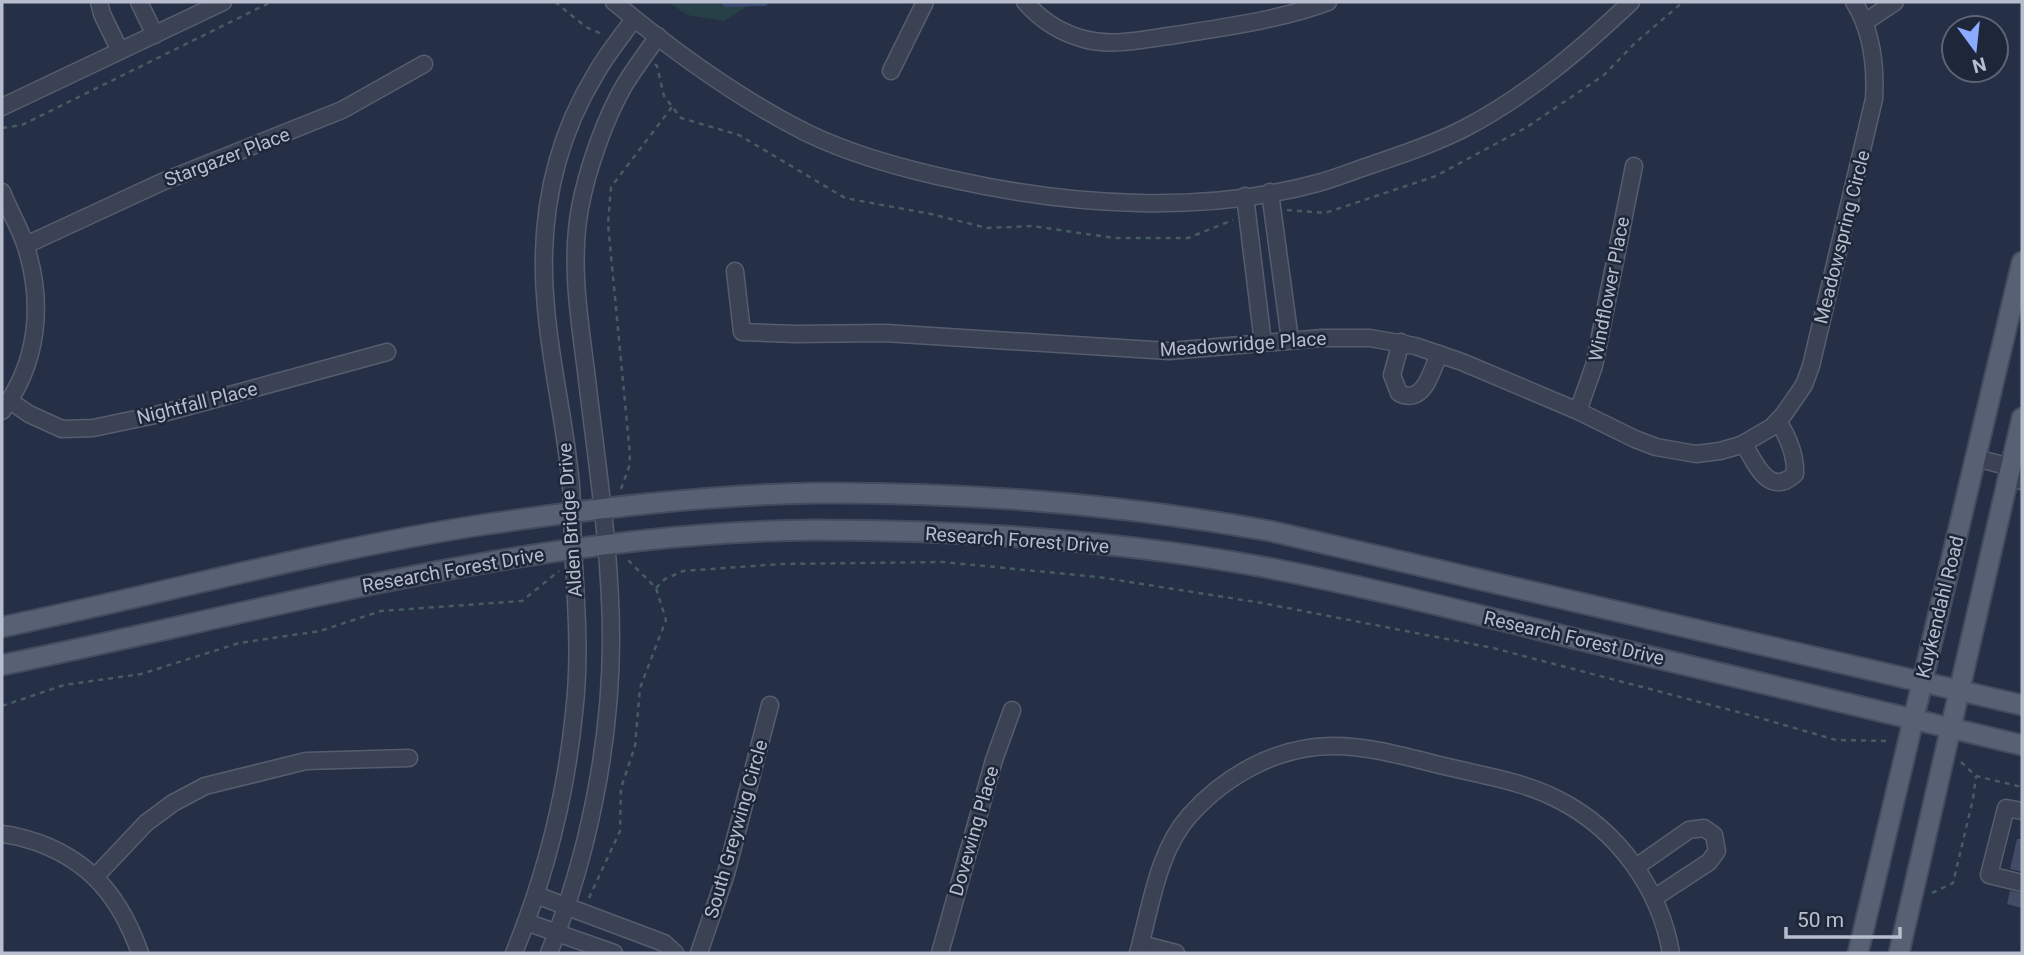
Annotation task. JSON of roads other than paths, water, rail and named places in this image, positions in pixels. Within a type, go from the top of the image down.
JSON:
[{"type":"main road","name":"Kuykendahl Road","points":[[1858,953],[2022,261]]},
{"type":"main road","name":"Kuykendahl Road","points":[[1899,953],[1946,747],[2018,471],[2022,418]]},
{"type":"main road","name":"Research Forest Drive","points":[[2,627],[397,540],[572,513],[687,500],[812,493],[935,494],[1063,502],[1173,515],[1334,544],[2022,705]]},
{"type":"main road","name":"Research Forest Drive","points":[[2,665],[404,577],[606,553],[687,537],[813,530],[935,533],[1058,540],[1258,566],[1385,593],[2022,745]]},
{"type":"street","points":[[99,2],[120,51]]},
{"type":"street","points":[[139,2],[155,35]]},
{"type":"street","points":[[2,107],[223,2]]},
{"type":"street","points":[[614,2],[704,72],[748,101],[805,132],[845,149],[894,166],[996,189],[1062,198],[1154,204],[1245,196],[1317,183],[1400,156],[1464,129],[1538,84],[1631,2]]},
{"type":"street","points":[[891,71],[925,2]]},
{"type":"street","points":[[1025,2],[1034,12],[1068,33],[1085,39],[1104,41],[1132,41],[1230,26],[1328,2]]},
{"type":"street","name":"Meadowspring Circle","points":[[1742,444],[1778,421],[1804,385],[1811,366],[1870,120],[1875,80],[1874,60],[1865,22],[1854,2]]},
{"type":"street","points":[[1865,22],[1895,2]]},
{"type":"street","name":"Alden Bridge Drive","points":[[514,953],[536,895],[562,790],[575,712],[578,642],[571,485],[546,309],[543,270],[547,204],[564,136],[596,73],[634,19]]},
{"type":"street","name":"Alden Bridge Drive","points":[[549,953],[567,906],[586,839],[606,713],[611,639],[606,553],[578,302],[576,239],[580,208],[598,146],[624,85],[658,36]]},
{"type":"street","name":"Stargazer Place","points":[[26,245],[162,182],[342,110],[424,64]]},
{"type":"street","name":"Windflower Place","points":[[1578,411],[1594,366],[1633,166]]},
{"type":"street","points":[[2,192],[26,245],[36,296],[35,329],[30,357],[6,406]]},
{"type":"street","points":[[1270,192],[1290,340]]},
{"type":"street","points":[[1245,196],[1263,343]]},
{"type":"street","name":"Meadowridge Place","points":[[735,271],[742,332],[885,332],[1169,351],[1290,340],[1370,338],[1401,342],[1439,354],[1578,411],[1635,439],[1675,452],[1696,454],[1720,451],[1742,444]]},
{"type":"street","points":[[1401,342],[1392,375],[1399,393],[1405,396],[1415,395],[1423,390],[1439,354]]},
{"type":"street","name":"Nightfall Place","points":[[6,406],[62,429],[93,428],[160,414],[387,352]]},
{"type":"street","points":[[1742,444],[1768,479],[1778,483],[1787,482],[1795,474],[1796,463],[1786,433],[1778,421]]},
{"type":"street","points":[[1976,458],[2018,471]]},
{"type":"street","name":"South Greywing Circle","points":[[699,953],[726,874],[770,705]]},
{"type":"street","name":"Dovewing Place","points":[[940,953],[994,760],[1012,710]]},
{"type":"street","points":[[1176,953],[1139,949],[1163,863],[1180,827],[1221,786],[1254,765],[1282,754],[1312,747],[1334,746],[1382,752],[1520,785],[1560,800],[1600,827],[1636,867],[1654,898],[1671,953]]},
{"type":"street","points":[[95,877],[146,823],[173,803],[205,786],[306,761],[409,758]]},
{"type":"street","points":[[2022,811],[2006,808],[1989,875],[2022,883]]},
{"type":"street","points":[[1636,867],[1689,830],[1704,828],[1714,835],[1717,851],[1709,862],[1654,898]]},
{"type":"street","points":[[2,834],[27,839],[57,850],[72,858],[95,877],[117,903],[140,953]]},
{"type":"street","points":[[536,895],[664,943],[675,953]]},
{"type":"street","points":[[526,922],[614,953]]},
{"type":"water","points":[[720,2],[770,2],[766,6],[725,7]]}]
